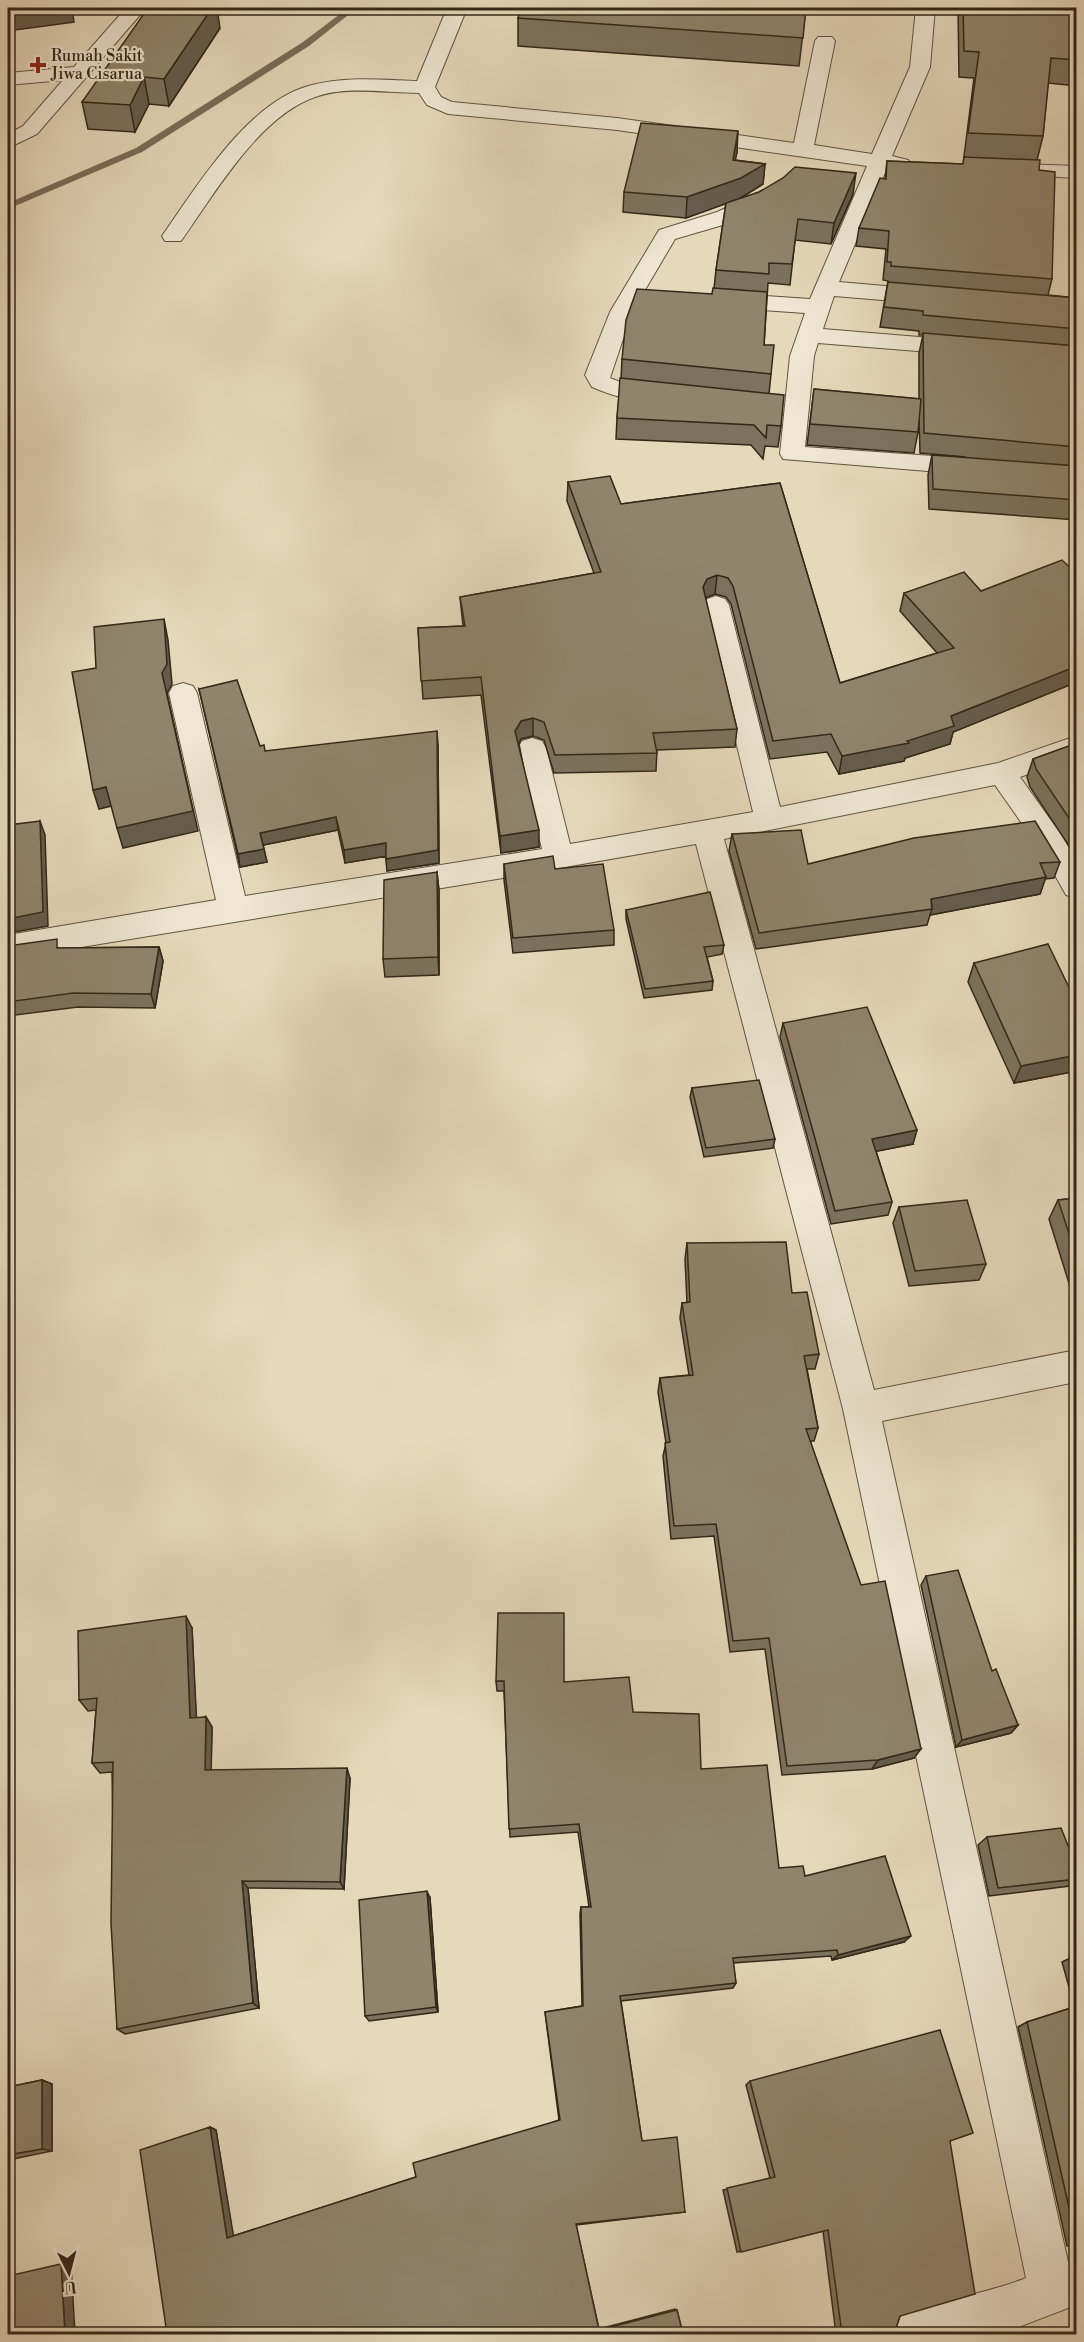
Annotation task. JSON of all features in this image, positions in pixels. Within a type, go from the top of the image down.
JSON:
[{"type":"street","points":[[8,142],[30,130],[136,8]]},
{"type":"street","points":[[425,87],[457,8]]},
{"type":"street","points":[[926,8],[920,67],[822,298],[802,356],[792,454],[1001,469]]},
{"type":"street","points":[[690,397],[619,390],[600,382],[597,375],[621,312],[667,235],[748,206],[786,178],[810,149],[825,41]]},
{"type":"street","points":[[8,79],[82,72]]},
{"type":"street","points":[[425,87],[434,101],[448,108],[617,124],[810,149],[881,163],[927,165]]},
{"type":"street","points":[[173,236],[239,147],[287,100],[315,90],[425,87]]},
{"type":"street","points":[[973,168],[1077,172]]},
{"type":"street","points":[[631,294],[655,296]]},
{"type":"street","points":[[702,299],[951,298]]},
{"type":"street","points":[[810,335],[994,350]]},
{"type":"street","points":[[773,405],[797,408]]},
{"type":"street","points":[[716,605],[769,820]]},
{"type":"street","points":[[183,693],[234,909]]},
{"type":"street","points":[[8,947],[559,857],[769,820],[1002,773],[1077,746]]},
{"type":"street","points":[[532,748],[559,857]]},
{"type":"street","points":[[1002,773],[1052,843],[1077,886]]},
{"type":"street","points":[[706,831],[861,1409],[1064,2287],[993,2314],[910,2334]]},
{"type":"street","points":[[861,1409],[1077,1366]]},
{"type":"building","points":[[8,8],[38,8],[8,11]]},
{"type":"building","points":[[148,8],[212,8],[164,79],[144,77],[130,105],[82,102]]},
{"type":"building","points":[[521,8],[806,8],[803,38],[518,18]]},
{"type":"building","points":[[963,8],[1077,8],[1077,60],[1051,58],[1043,136],[968,133],[979,52],[964,51]]},
{"type":"building","points":[[641,123],[738,131],[733,160],[765,164],[741,178],[687,197],[624,192]]},
{"type":"building","points":[[964,157],[1040,160],[1039,170],[1055,172],[1052,279],[891,266],[891,262],[887,262],[889,231],[859,228],[880,178],[886,179],[887,161],[963,164]]},
{"type":"building","points":[[795,167],[856,173],[834,223],[798,219],[792,264],[769,263],[769,274],[716,270],[726,203],[759,192],[783,178]]},
{"type":"building","points":[[888,282],[1077,298],[1077,329],[923,315],[923,311],[884,307]]},
{"type":"building","points":[[713,288],[767,292],[764,345],[774,345],[771,374],[622,359],[626,320],[637,289],[712,294]]},
{"type":"building","points":[[923,333],[1077,346],[1077,447],[924,433]]},
{"type":"building","points":[[620,378],[784,395],[781,426],[767,425],[766,438],[754,425],[617,418]]},
{"type":"building","points":[[814,389],[921,399],[918,432],[810,424]]},
{"type":"building","points":[[932,455],[1077,466],[1077,500],[933,489]]},
{"type":"building","points":[[610,476],[621,504],[780,483],[840,683],[954,648],[904,593],[964,572],[981,591],[1062,560],[1077,574],[1077,666],[951,716],[954,726],[907,741],[909,743],[842,756],[831,734],[773,741],[733,586],[728,578],[717,575],[707,579],[703,587],[737,729],[653,733],[657,753],[555,755],[544,722],[533,718],[521,721],[515,731],[539,830],[500,836],[481,677],[421,681],[418,628],[465,626],[460,597],[601,572],[568,482]]},
{"type":"building","points":[[164,619],[167,664],[162,673],[193,811],[117,828],[106,787],[93,790],[72,672],[96,668],[94,627]]},
{"type":"building","points":[[237,680],[260,746],[264,745],[265,751],[437,731],[438,850],[386,859],[386,843],[344,850],[336,817],[260,833],[264,849],[238,854],[199,689]]},
{"type":"building","points":[[1077,743],[1077,830],[1036,769],[1033,759]]},
{"type":"building","points":[[40,821],[43,912],[8,919],[8,825]]},
{"type":"building","points":[[1035,821],[1060,862],[1040,863],[1046,877],[931,899],[932,909],[759,933],[732,834],[801,830],[808,864],[914,838]]},
{"type":"building","points":[[553,856],[555,869],[603,864],[614,930],[513,938],[504,864]]},
{"type":"building","points":[[437,872],[438,957],[383,959],[384,880]]},
{"type":"building","points":[[710,892],[724,945],[704,947],[713,981],[645,989],[626,910]]},
{"type":"building","points":[[57,939],[57,948],[159,947],[151,994],[73,993],[8,1002],[8,946]]},
{"type":"building","points":[[1048,944],[1077,1004],[1077,1055],[1021,1066],[974,963]]},
{"type":"building","points":[[867,1007],[917,1130],[872,1139],[892,1202],[835,1211],[783,1023]]},
{"type":"building","points":[[759,1080],[775,1139],[706,1148],[692,1088]]},
{"type":"building","points":[[1077,1198],[1077,1258],[1058,1200]]},
{"type":"building","points":[[967,1200],[986,1264],[915,1271],[899,1207]]},
{"type":"building","points":[[786,1242],[792,1293],[807,1292],[819,1354],[804,1356],[818,1428],[806,1429],[861,1585],[885,1581],[921,1749],[878,1760],[787,1766],[769,1638],[733,1641],[716,1524],[674,1526],[665,1443],[670,1442],[660,1378],[693,1375],[682,1303],[690,1302],[687,1243]]},
{"type":"building","points":[[958,1570],[992,1671],[996,1669],[1018,1725],[962,1740],[926,1576]]},
{"type":"building","points":[[498,1613],[564,1613],[564,1682],[629,1677],[633,1712],[699,1714],[701,1769],[767,1765],[779,1868],[803,1866],[805,1876],[885,1856],[911,1936],[838,1955],[837,1950],[733,1958],[736,1983],[620,1996],[642,2141],[677,2137],[685,2212],[576,2224],[599,2330],[677,2310],[683,2334],[167,2334],[140,2150],[210,2127],[227,2238],[416,2177],[413,2163],[560,2120],[545,2012],[583,2006],[581,1907],[591,1907],[579,1824],[509,1829],[504,1681],[496,1681]]},
{"type":"building","points":[[186,1616],[190,1718],[206,1717],[205,1770],[347,1768],[340,1882],[242,1881],[253,2003],[117,2029],[111,1923],[113,1762],[92,1763],[97,1698],[79,1700],[78,1631]]},
{"type":"building","points":[[1061,1828],[1077,1868],[1077,1879],[998,1888],[987,1837]]},
{"type":"building","points":[[427,1891],[436,2007],[365,2016],[359,1900]]},
{"type":"building","points":[[1077,1955],[1077,1976],[1071,1957]]},
{"type":"building","points":[[1077,2006],[1077,2243],[1027,2022]]},
{"type":"building","points":[[940,2030],[973,2133],[950,2141],[975,2294],[900,2316],[894,2334],[842,2334],[828,2230],[741,2252],[727,2188],[775,2177],[750,2081]]},
{"type":"building","points":[[42,2080],[42,2149],[8,2155],[8,2087]]},
{"type":"building","points":[[61,2264],[65,2334],[8,2334],[8,2276]]},
{"type":"waterway","points":[[8,206],[139,150],[306,44],[353,8]]},
{"type":"place","name":"Rumah Sakit Jiwa Cisarua","points":[[38,65]]}]
